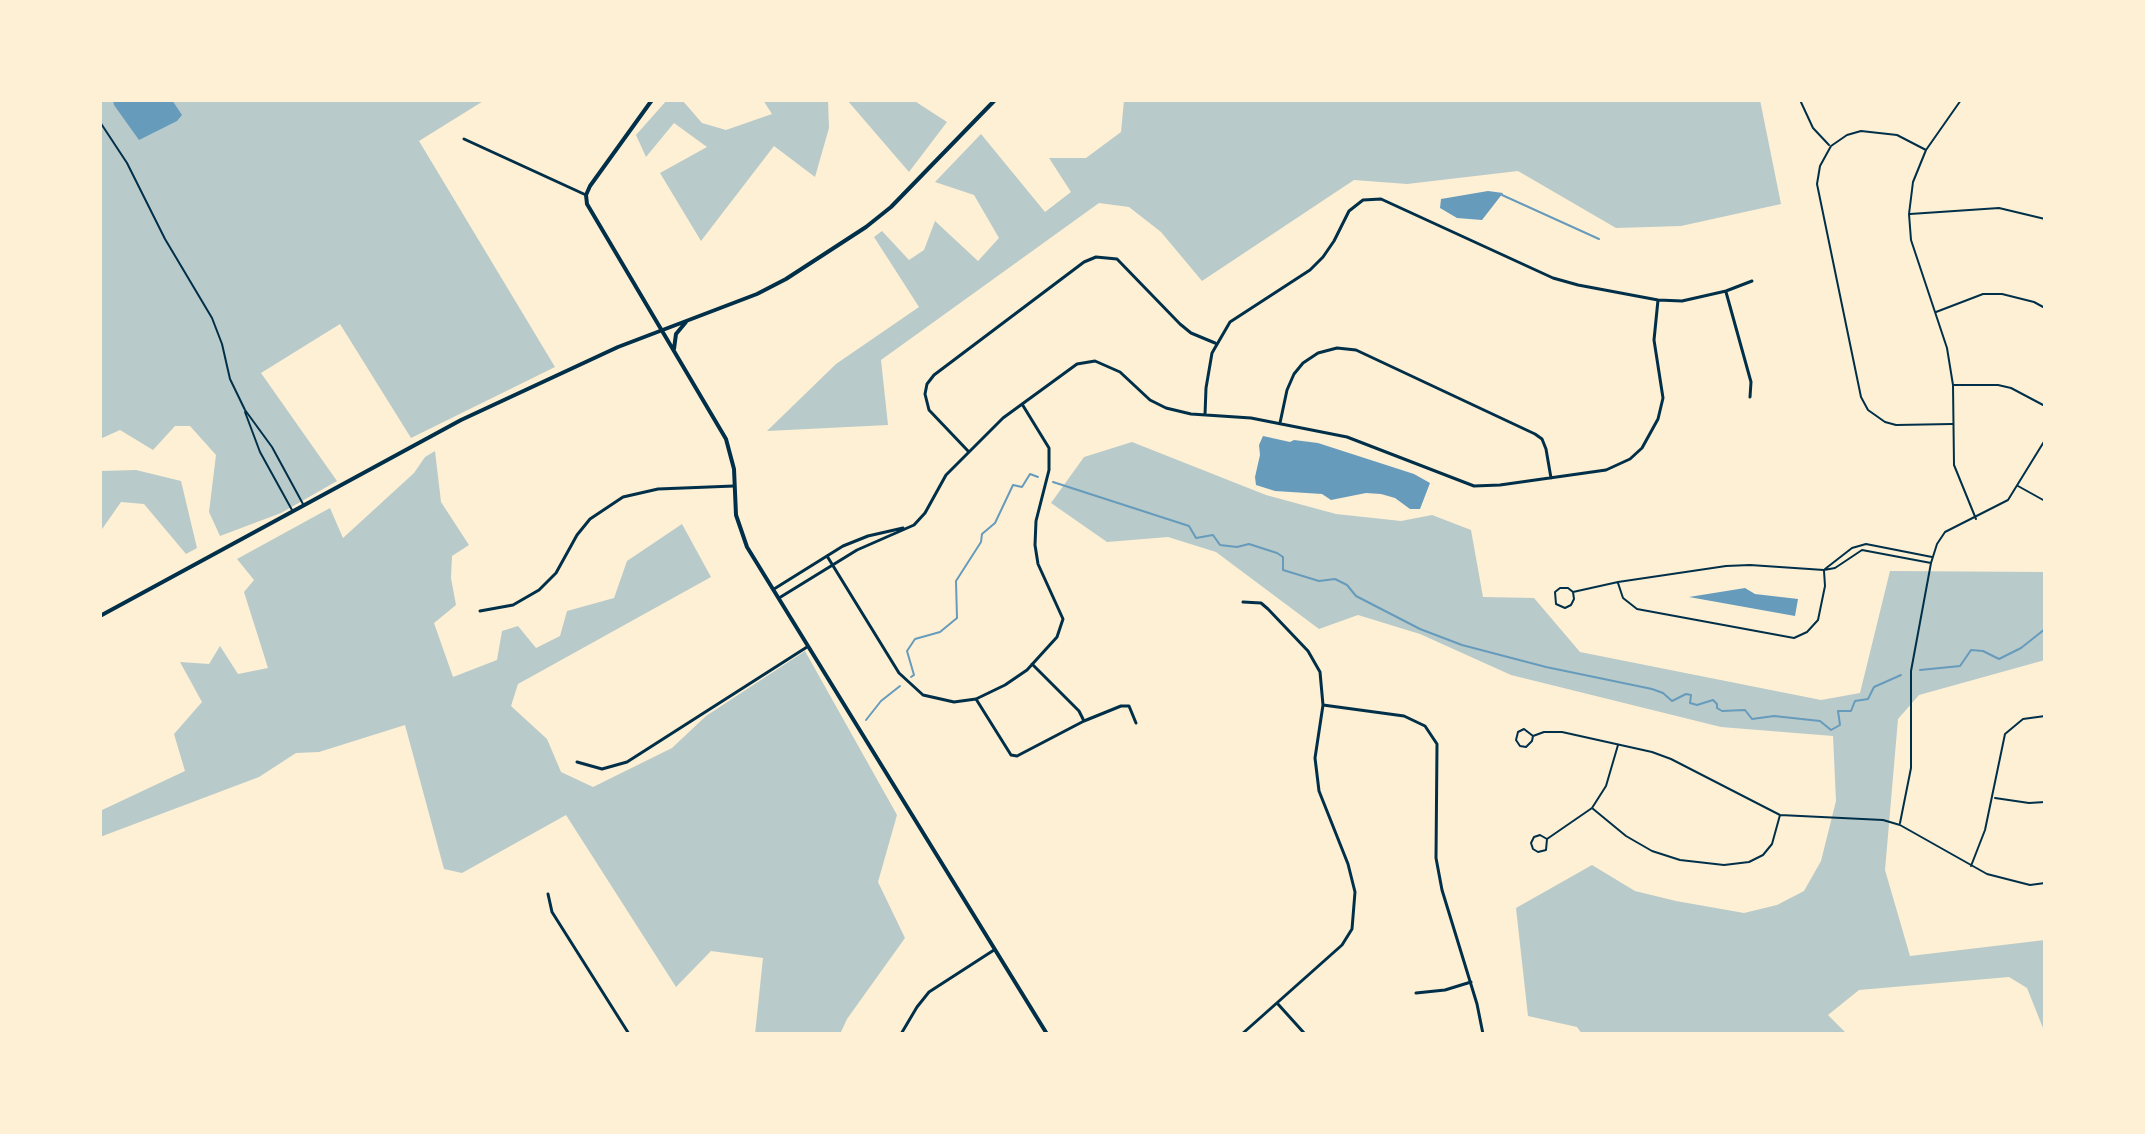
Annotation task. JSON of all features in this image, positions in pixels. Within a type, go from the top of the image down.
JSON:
[{"type":"street","points":[[652,100],[605,164],[586,195],[587,204],[726,439],[732,457],[736,515],[743,537],[807,647],[1047,1034]]},
{"type":"street","points":[[100,616],[451,424],[618,347],[768,289],[866,227],[897,201],[995,100]]},
{"type":"street","points":[[464,139],[586,195]]},
{"type":"street","points":[[1205,415],[1209,368],[1216,343],[1230,322],[1310,270],[1334,241],[1349,211],[1363,200],[1381,199],[1392,203],[1553,278],[1658,300],[1692,300],[1752,281]]},
{"type":"street","points":[[969,452],[929,410],[925,394],[927,384],[934,375],[1084,262],[1096,257],[1117,259],[1180,324],[1191,333],[1216,343]]},
{"type":"street","points":[[1726,291],[1751,382],[1750,397]]},
{"type":"street","points":[[778,599],[870,543],[914,525],[925,513],[946,475],[1003,418],[1077,364],[1095,361],[1120,372],[1150,400],[1166,408],[1280,423],[1370,444],[1474,486],[1606,470],[1630,459],[1650,436],[1658,419],[1663,398],[1654,340],[1658,300]]},
{"type":"street","points":[[674,351],[676,334],[687,320]]},
{"type":"street","points":[[1280,423],[1287,390],[1303,363],[1318,353],[1337,348],[1356,350],[1535,434],[1542,439],[1546,449],[1551,478]]},
{"type":"street","points":[[827,556],[906,682],[923,695],[943,701],[976,699],[1005,685],[1032,664],[1057,637],[1063,619],[1038,564],[1035,545],[1036,521],[1049,470],[1049,448],[1022,404]]},
{"type":"street","points":[[480,611],[513,605],[539,590],[556,573],[583,527],[611,503],[645,490],[734,486]]},
{"type":"street","points":[[773,590],[854,541],[914,525]]},
{"type":"street","points":[[1242,1034],[1342,945],[1352,929],[1355,892],[1348,864],[1319,791],[1315,758],[1323,705],[1320,672],[1308,651],[1261,603],[1243,602]]},
{"type":"street","points":[[577,762],[602,769],[627,762],[807,647]]},
{"type":"street","points":[[1032,664],[1079,711],[1084,721]]},
{"type":"street","points":[[976,699],[1011,755],[1017,756],[1084,721],[1121,706],[1129,706],[1136,723]]},
{"type":"street","points":[[1323,705],[1404,716],[1425,726],[1437,744],[1436,858],[1442,890],[1471,982],[1483,1034]]},
{"type":"street","points":[[548,894],[552,912],[629,1034]]},
{"type":"street","points":[[901,1034],[929,992],[995,950]]},
{"type":"street","points":[[1416,993],[1445,990],[1471,982]]},
{"type":"street","points":[[1277,1003],[1305,1034]]},
{"type":"lane","points":[[1800,100],[1813,128],[1831,146]]},
{"type":"lane","points":[[1961,100],[1926,150],[1913,182],[1909,214],[1911,240],[1947,348],[1953,385],[1954,465],[1976,519]]},
{"type":"lane","points":[[100,122],[127,163],[165,239],[212,318],[230,379],[260,452],[293,511]]},
{"type":"lane","points":[[1926,150],[1897,135],[1870,131],[1847,135],[1831,146],[1820,166],[1817,184],[1861,397],[1868,410],[1885,422],[1896,425],[1952,424]]},
{"type":"lane","points":[[1909,214],[1999,208],[2045,219]]},
{"type":"lane","points":[[1935,312],[1983,294],[2002,294],[2045,308]]},
{"type":"lane","points":[[1953,385],[1998,385],[2011,388],[2045,406]]},
{"type":"lane","points":[[245,410],[272,447],[304,505]]},
{"type":"lane","points":[[1900,825],[1911,768],[1911,671],[1931,563],[1940,537],[2001,506],[2018,486],[2045,440]]},
{"type":"lane","points":[[2018,486],[2045,501]]},
{"type":"lane","points":[[1824,570],[1852,548],[1866,544],[1933,558]]},
{"type":"lane","points":[[1573,592],[1618,582],[1739,565],[1824,570],[1835,568],[1856,552],[1865,550],[1931,563]]},
{"type":"lane","points":[[1618,582],[1623,598],[1637,609],[1794,638],[1807,632],[1818,620],[1825,586],[1824,570]]},
{"type":"lane","points":[[1568,588],[1573,592],[1573,603],[1568,607],[1561,608],[1556,604],[1553,597],[1557,589],[1568,588]]},
{"type":"lane","points":[[1971,866],[1985,830],[2005,734],[2023,719],[2045,716]]},
{"type":"lane","points":[[1533,736],[1529,731],[1520,730],[1516,735],[1517,743],[1523,747],[1529,745],[1533,736],[1544,732],[1562,732],[1671,759],[1780,815],[1801,818],[1865,817],[1900,825],[1987,874],[2030,885],[2045,883]]},
{"type":"lane","points":[[1547,839],[1592,808],[1606,786],[1618,745]]},
{"type":"lane","points":[[1993,798],[2045,802]]},
{"type":"lane","points":[[1592,808],[1626,836],[1652,851],[1680,860],[1724,865],[1749,862],[1763,855],[1772,844],[1780,815]]},
{"type":"lane","points":[[1540,835],[1547,839],[1546,850],[1533,849],[1531,843],[1534,837],[1540,835]]},
{"type":"shaded area","points":[[100,100],[485,100],[419,141],[555,367],[411,438],[340,324],[261,373],[337,481],[281,513],[220,536],[209,512],[216,455],[190,426],[175,426],[153,450],[120,430],[100,439]]},
{"type":"shaded area","points":[[667,100],[682,100],[702,123],[726,130],[772,114],[763,100],[828,100],[829,128],[815,177],[774,146],[701,241],[660,173],[707,147],[674,123],[646,157],[636,135]]},
{"type":"shaded area","points":[[847,100],[913,100],[947,122],[909,172]]},
{"type":"shaded area","points":[[1124,100],[1760,100],[1781,204],[1681,226],[1616,228],[1518,171],[1407,184],[1354,180],[1202,281],[1161,232],[1129,207],[1099,203],[881,360],[888,425],[767,431],[836,364],[919,307],[874,237],[882,231],[909,260],[924,250],[935,221],[978,261],[999,238],[974,195],[935,182],[981,134],[1045,212],[1071,192],[1049,158],[1086,158],[1121,132]]},
{"type":"shaded area","points":[[1132,442],[1266,495],[1336,514],[1401,521],[1432,515],[1471,530],[1483,597],[1534,598],[1580,652],[1821,700],[1860,693],[1890,571],[2045,572],[2045,660],[1919,695],[1898,719],[1885,870],[1910,956],[2045,940],[2045,1033],[2027,988],[2009,977],[1859,990],[1828,1015],[1847,1034],[1582,1034],[1577,1027],[1528,1016],[1516,908],[1592,865],[1635,891],[1744,913],[1777,905],[1804,891],[1821,861],[1836,801],[1833,736],[1721,727],[1511,675],[1420,634],[1358,615],[1319,629],[1216,552],[1168,537],[1107,542],[1051,503],[1084,457]]},
{"type":"shaded area","points":[[435,451],[441,502],[469,545],[452,556],[451,578],[456,605],[434,623],[453,677],[497,660],[502,631],[518,626],[536,648],[560,636],[567,611],[614,598],[627,561],[682,524],[711,577],[518,684],[511,706],[547,739],[561,772],[593,787],[672,748],[706,716],[805,651],[897,815],[878,882],[905,938],[847,1019],[840,1034],[755,1034],[763,958],[711,951],[676,987],[566,815],[462,873],[444,869],[405,725],[319,752],[296,753],[259,777],[100,837],[100,811],[185,771],[174,734],[202,702],[180,662],[209,664],[220,646],[238,674],[268,668],[244,592],[254,580],[237,559],[330,508],[343,538],[414,473],[425,457]]},
{"type":"shaded area","points":[[136,470],[181,481],[197,548],[186,554],[144,504],[121,502],[100,532],[100,471]]},
{"type":"water","points":[[113,100],[172,100],[182,115],[177,121],[139,140]]},
{"type":"water","points":[[1488,191],[1503,193],[1482,220],[1457,218],[1440,208],[1441,199]]},
{"type":"water","points":[[1263,436],[1290,442],[1318,443],[1414,474],[1430,483],[1420,509],[1410,509],[1395,498],[1381,494],[1366,493],[1331,500],[1322,494],[1275,491],[1256,485],[1259,445]]},
{"type":"water","points":[[1745,588],[1755,594],[1798,599],[1795,616],[1689,597]]},
{"type":"waterway","points":[[1502,195],[1599,239]]},
{"type":"waterway","points":[[911,677],[914,675],[907,651],[915,639],[940,632],[957,618],[956,581],[981,542],[982,534],[995,523],[1013,485],[1022,487],[1030,474],[1038,477]]},
{"type":"waterway","points":[[1053,482],[1189,526],[1196,538],[1213,535],[1220,545],[1237,547],[1249,544],[1277,553],[1283,557],[1283,570],[1319,581],[1335,579],[1347,585],[1356,596],[1420,629],[1462,645],[1546,667],[1652,689],[1672,701],[1686,694],[1691,695],[1690,703],[1697,705],[1713,700],[1722,711],[1745,710],[1752,719],[1774,716],[1820,721],[1831,730],[1840,725],[1838,711],[1851,711],[1855,701],[1868,699],[1874,687],[1901,675]]},
{"type":"waterway","points":[[1920,670],[1960,666],[1971,650],[1983,651],[1999,659],[2021,648],[2045,629]]},
{"type":"waterway","points":[[866,720],[881,701],[900,686]]}]
